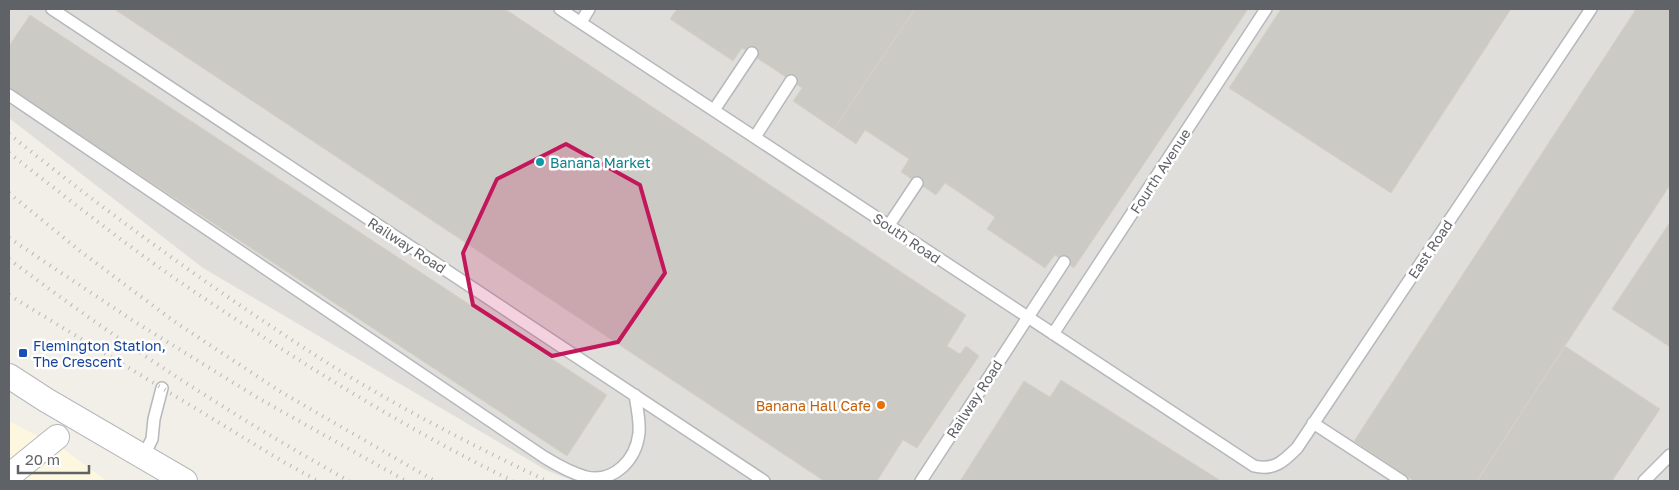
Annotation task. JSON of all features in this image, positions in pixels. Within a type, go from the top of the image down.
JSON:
[{"type":"street","points":[[9,376],[185,481]]},
{"type":"street","points":[[9,476],[58,437]]},
{"type":"lane","name":"Railway Road","points":[[52,9],[764,481]]},
{"type":"lane","name":"South Road","points":[[560,9],[1254,466]]},
{"type":"lane","points":[[581,22],[590,9]]},
{"type":"lane","name":"Fourth Avenue","points":[[1053,334],[1266,9]]},
{"type":"lane","name":"East Road","points":[[1254,466],[1263,468],[1273,467],[1284,461],[1297,448],[1591,9]]},
{"type":"lane","points":[[714,110],[752,53]]},
{"type":"lane","points":[[755,137],[791,81]]},
{"type":"lane","points":[[9,95],[544,457],[565,469],[586,477],[604,478],[618,472],[630,456],[638,437],[635,395]]},
{"type":"lane","points":[[889,225],[917,183]]},
{"type":"lane","points":[[1028,318],[1064,262]]},
{"type":"lane","name":"Railway Road","points":[[921,481],[1028,318]]},
{"type":"lane","points":[[144,457],[152,439],[154,419],[162,388]]},
{"type":"lane","points":[[1313,423],[1402,481]]},
{"type":"lane","points":[[1644,481],[1670,455]]},
{"type":"highlighted area","points":[[566,144],[640,185],[665,273],[618,342],[552,356],[473,305],[463,253],[497,179]]},
{"type":"shaded area","points":[[9,9],[1670,9],[1670,481],[574,481],[546,470],[203,268],[9,118]]},
{"type":"shaded area","points":[[9,421],[66,451],[107,481],[9,481]]},
{"type":"building","name":"Banana Market","points":[[114,9],[505,9],[966,315],[947,346],[960,354],[966,346],[979,356],[917,448],[903,440],[877,481],[824,481]]},
{"type":"building","points":[[677,9],[915,9],[834,129],[793,101],[802,88],[742,48],[733,61],[670,19]]},
{"type":"building","points":[[915,9],[1248,9],[1074,268],[1055,255],[1045,268],[987,229],[995,217],[945,183],[936,195],[901,172],[909,159],[865,130],[856,144],[834,129]]},
{"type":"building","points":[[1281,9],[1511,9],[1391,193],[1229,88]]},
{"type":"building","points":[[1636,9],[1670,9],[1670,185],[1477,481],[1414,481],[1354,441]]},
{"type":"building","points":[[30,15],[607,395],[567,456],[9,89],[9,46]]},
{"type":"building","points":[[1670,222],[1670,347],[1612,309]]},
{"type":"building","points":[[1565,346],[1660,409],[1612,481],[1477,481]]},
{"type":"building","points":[[1061,380],[1221,481],[960,481],[1024,381],[1050,397]]},
{"type":"railway","points":[[9,134],[170,256],[294,342],[415,414],[547,481]]},
{"type":"railway","points":[[9,153],[105,228],[197,294],[383,411],[480,465],[513,481]]},
{"type":"railway","points":[[9,193],[80,251],[175,322],[281,392],[435,481]]},
{"type":"railway","points":[[9,238],[132,320],[258,398],[406,481]]},
{"type":"railway","points":[[9,259],[91,319],[175,376],[261,430],[349,481]]},
{"type":"railway","points":[[9,295],[318,481]]},
{"type":"place","name":"Banana Market","points":[[540,162]]},
{"type":"place","name":"Flemington Station, The Crescent","points":[[23,353]]},
{"type":"place","name":"Banana Hall Cafe","points":[[881,405]]}]
